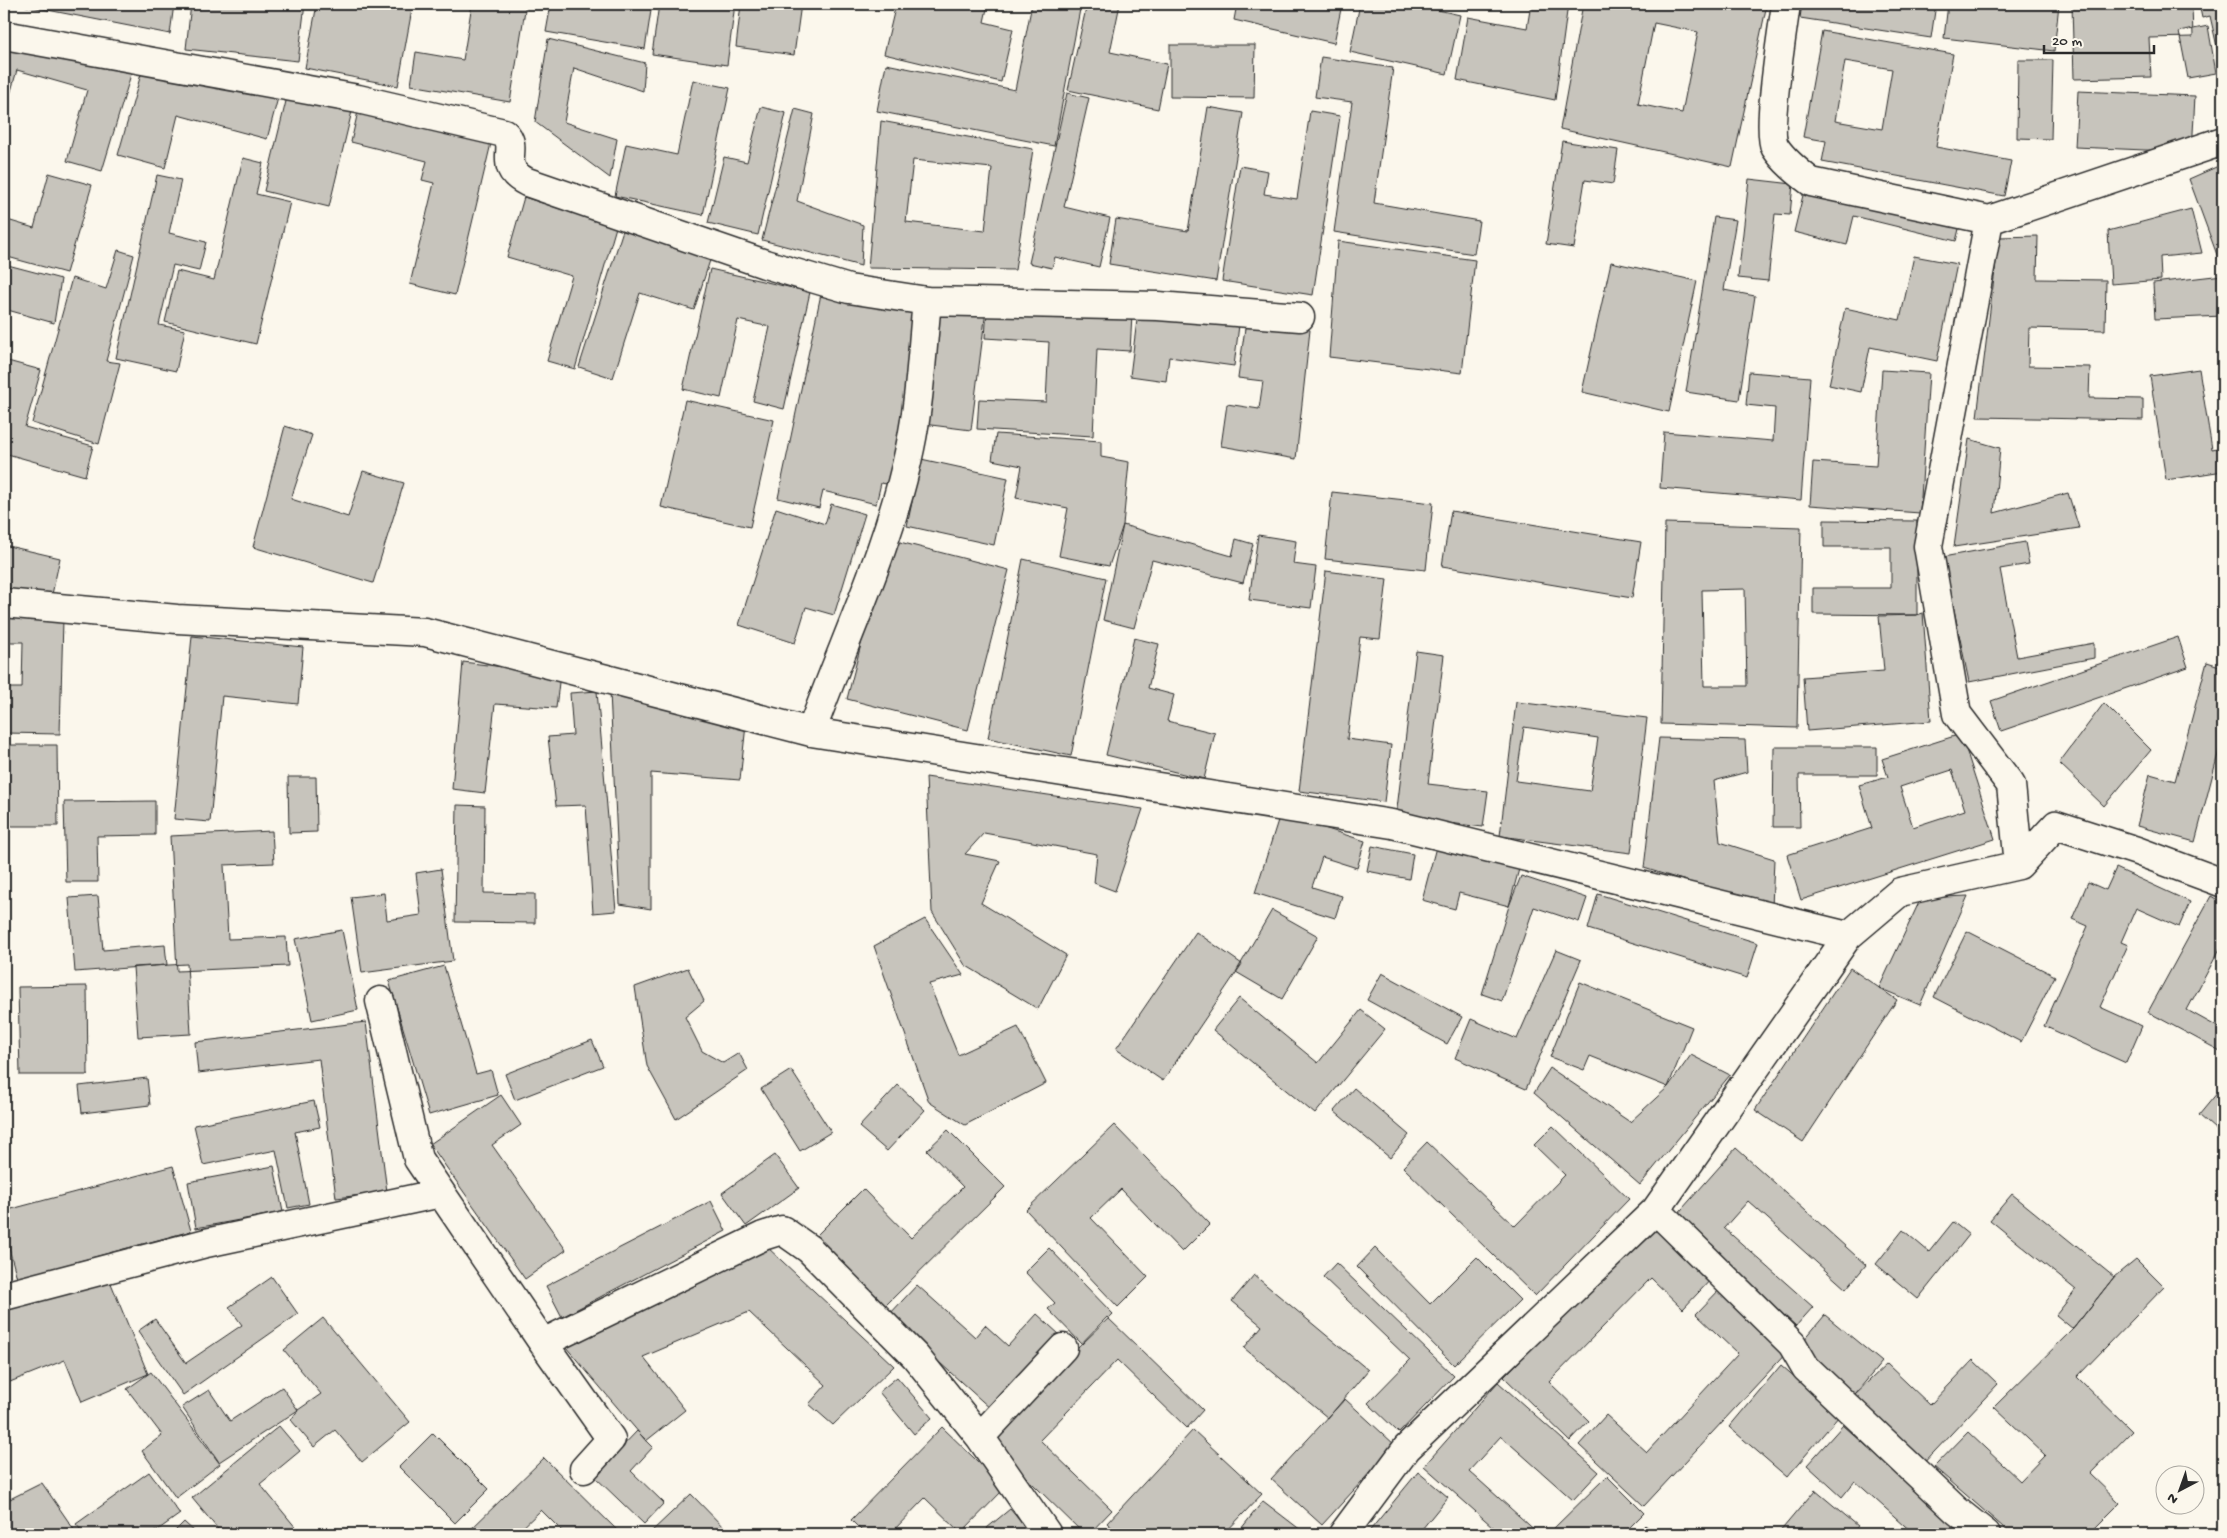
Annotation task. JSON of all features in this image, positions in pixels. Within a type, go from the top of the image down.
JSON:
[{"type":"street","points":[[1786,4],[1773,119],[1774,145],[1793,168],[1811,182],[1989,220],[2223,141]]},
{"type":"street","points":[[4,35],[358,99],[504,133],[509,141],[510,168],[516,176],[527,182],[764,264],[849,289],[927,301],[1158,306],[1300,317]]},
{"type":"street","points":[[1989,220],[1928,546],[1957,714],[2011,785],[2019,865]]},
{"type":"street","points":[[812,732],[834,668],[862,601],[890,520],[910,448],[927,301]]},
{"type":"street","points":[[4,602],[178,618],[425,632],[812,732],[1392,824],[1848,936]]},
{"type":"street","points":[[1343,1534],[1407,1448],[1656,1210],[1848,936],[1900,892],[2019,865],[2056,825],[2137,851],[2223,883]]},
{"type":"street","points":[[380,1001],[418,1159],[543,1343],[611,1439],[584,1469]]},
{"type":"street","points":[[4,1296],[206,1243],[441,1193]]},
{"type":"street","points":[[1656,1210],[1792,1344],[1806,1368],[1956,1510],[1986,1534]]},
{"type":"street","points":[[543,1343],[763,1236],[782,1230],[809,1249],[915,1356],[980,1436],[1047,1534]]},
{"type":"street","points":[[980,1436],[1063,1348]]},
{"type":"building","points":[[17,4],[174,4],[170,34]]},
{"type":"building","points":[[191,4],[305,4],[298,61],[186,49]]},
{"type":"building","points":[[317,4],[413,4],[398,86],[305,68]]},
{"type":"building","points":[[472,4],[526,4],[510,102],[411,85],[416,52],[463,60]]},
{"type":"building","points":[[551,4],[652,4],[645,49],[546,32]]},
{"type":"building","points":[[659,4],[735,4],[727,65],[652,54]]},
{"type":"building","points":[[741,4],[801,4],[794,55],[736,47]]},
{"type":"building","points":[[896,4],[988,4],[984,22],[1013,29],[1001,82],[884,54]]},
{"type":"building","points":[[1032,4],[1081,4],[1054,146],[877,111],[886,64],[1015,90]]},
{"type":"building","points":[[1087,4],[1120,4],[1110,52],[1167,64],[1158,109],[1068,90]]},
{"type":"building","points":[[1237,4],[1342,4],[1334,43],[1234,20]]},
{"type":"building","points":[[1360,4],[1412,4],[1460,15],[1447,74],[1350,52]]},
{"type":"building","points":[[1531,4],[1568,4],[1555,100],[1457,80],[1468,17],[1527,28]]},
{"type":"building","points":[[1583,4],[1767,4],[1732,167],[1560,129]],"holes":[[[1654,23],[1698,32],[1682,113],[1638,104]]]},
{"type":"building","points":[[1802,4],[1881,4],[1912,9],[1913,4],[1936,4],[1931,38],[1800,18]]},
{"type":"building","points":[[1948,4],[2059,4],[2054,51],[1944,38]]},
{"type":"building","points":[[2192,4],[2193,37],[2149,38],[2151,77],[2074,79],[2072,5]]},
{"type":"building","points":[[2199,4],[2223,4],[2223,73],[2210,16],[2202,18]]},
{"type":"building","points":[[2208,26],[2216,73],[2188,78],[2179,32]]},
{"type":"building","points":[[1822,31],[1953,54],[1936,147],[2011,161],[2004,196],[1822,162],[1826,141],[1803,137]],"holes":[[[1845,61],[1892,69],[1882,129],[1835,121]]]},
{"type":"building","points":[[548,39],[645,63],[643,91],[574,68],[564,122],[617,139],[610,178],[535,122]]},
{"type":"building","points":[[4,42],[132,71],[102,171],[67,161],[87,90],[17,70],[4,116]]},
{"type":"building","points":[[1170,45],[1255,45],[1254,98],[1170,97]]},
{"type":"building","points":[[1321,57],[1393,68],[1374,203],[1479,221],[1474,254],[1334,232],[1352,102],[1315,97]]},
{"type":"building","points":[[2018,60],[2053,60],[2051,139],[2017,138]]},
{"type":"building","points":[[143,67],[279,94],[267,139],[178,115],[165,168],[118,155]]},
{"type":"building","points":[[693,80],[730,88],[703,215],[615,196],[626,144],[677,155]]},
{"type":"building","points":[[2078,91],[2195,96],[2192,152],[2075,147]]},
{"type":"building","points":[[288,93],[353,107],[329,207],[264,191]]},
{"type":"building","points":[[1067,93],[1089,98],[1064,207],[1110,218],[1099,267],[1055,257],[1052,268],[1029,263]]},
{"type":"building","points":[[359,107],[492,139],[455,295],[410,284],[434,183],[422,180],[427,161],[351,142]]},
{"type":"building","points":[[761,107],[786,113],[758,235],[708,223],[724,157],[747,162]]},
{"type":"building","points":[[1208,107],[1243,113],[1216,281],[1109,264],[1116,219],[1188,231]]},
{"type":"building","points":[[795,109],[814,114],[797,201],[863,225],[861,266],[762,240]]},
{"type":"building","points":[[1310,111],[1340,116],[1313,295],[1222,281],[1240,166],[1268,171],[1264,194],[1297,199]]},
{"type":"building","points":[[881,121],[1033,149],[1015,270],[868,268]],"holes":[[[913,160],[992,168],[985,231],[906,222]]]},
{"type":"building","points":[[1562,141],[1618,150],[1613,184],[1585,180],[1574,248],[1546,244]]},
{"type":"building","points":[[243,158],[263,163],[256,194],[290,202],[256,344],[165,322],[177,271],[214,280]]},
{"type":"building","points":[[2223,164],[2223,271],[2189,179]]},
{"type":"building","points":[[49,173],[92,185],[66,273],[4,256],[4,219],[34,228]]},
{"type":"building","points":[[157,175],[181,180],[169,233],[206,242],[199,271],[173,265],[159,325],[185,330],[176,371],[116,358]]},
{"type":"building","points":[[1749,179],[1793,184],[1790,215],[1775,214],[1768,281],[1738,278]]},
{"type":"building","points":[[1805,187],[1960,225],[1956,241],[1854,216],[1847,245],[1794,232]]},
{"type":"building","points":[[524,197],[616,227],[575,369],[547,361],[572,276],[507,257]]},
{"type":"building","points":[[2191,209],[2202,253],[2160,257],[2161,280],[2111,284],[2108,231]]},
{"type":"building","points":[[1714,217],[1736,220],[1724,290],[1755,296],[1739,400],[1686,392]]},
{"type":"building","points":[[624,227],[712,254],[694,310],[640,293],[613,378],[579,367]]},
{"type":"building","points":[[2038,236],[2037,279],[2106,280],[2105,330],[2029,328],[2028,366],[2090,367],[2089,398],[2143,399],[2143,420],[1977,417],[1999,237]]},
{"type":"building","points":[[1338,241],[1475,260],[1462,373],[1329,357]]},
{"type":"building","points":[[118,250],[134,255],[106,361],[120,363],[99,444],[32,423],[72,278],[106,289]]},
{"type":"building","points":[[1914,256],[1957,264],[1937,361],[1870,347],[1861,392],[1829,385],[1845,308],[1900,320]]},
{"type":"building","points":[[1611,262],[1697,281],[1669,412],[1582,392]]},
{"type":"building","points":[[4,264],[61,279],[54,323],[4,309]]},
{"type":"building","points":[[710,269],[810,292],[784,409],[753,401],[770,327],[738,320],[721,398],[683,389]]},
{"type":"building","points":[[2223,275],[2223,316],[2155,319],[2153,283]]},
{"type":"building","points":[[821,294],[919,312],[892,485],[881,483],[876,504],[823,491],[819,508],[778,498]]},
{"type":"building","points":[[938,305],[986,310],[971,430],[923,424]]},
{"type":"building","points":[[987,308],[1132,315],[1130,351],[1097,349],[1093,436],[977,429],[979,399],[1046,402],[1049,342],[985,338]]},
{"type":"building","points":[[1138,312],[1239,325],[1234,366],[1169,357],[1166,381],[1130,376]]},
{"type":"building","points":[[1246,321],[1310,330],[1296,459],[1221,446],[1227,404],[1259,409],[1263,381],[1238,378]]},
{"type":"building","points":[[4,360],[41,370],[25,427],[93,446],[85,476],[4,453]]},
{"type":"building","points":[[2199,369],[2212,449],[2223,447],[2223,471],[2166,480],[2150,376]]},
{"type":"building","points":[[1882,370],[1929,373],[1920,513],[1810,505],[1813,462],[1876,466]]},
{"type":"building","points":[[1749,372],[1810,377],[1801,500],[1660,488],[1664,432],[1773,441],[1775,408],[1746,405]]},
{"type":"building","points":[[685,400],[774,420],[750,527],[661,507]]},
{"type":"building","points":[[285,426],[312,435],[291,499],[348,517],[363,471],[404,483],[373,583],[253,547]]},
{"type":"building","points":[[996,434],[1101,441],[1101,457],[1129,462],[1123,525],[1109,566],[1059,556],[1068,508],[1016,498],[1022,466],[992,460]]},
{"type":"building","points":[[1969,439],[2000,448],[1994,513],[2068,493],[2079,528],[1954,547]]},
{"type":"building","points":[[921,459],[1008,478],[994,545],[907,526]]},
{"type":"building","points":[[1332,492],[1433,503],[1426,570],[1325,559]]},
{"type":"building","points":[[831,504],[865,514],[834,615],[806,607],[795,643],[739,625],[776,508],[825,524]]},
{"type":"building","points":[[1451,511],[1641,542],[1632,598],[1442,566]]},
{"type":"building","points":[[1824,520],[1917,521],[1917,615],[1813,614],[1813,588],[1891,588],[1891,547],[1824,547]]},
{"type":"building","points":[[1665,523],[1801,527],[1797,728],[1661,724]],"holes":[[[1745,589],[1747,686],[1704,686],[1702,590]]]},
{"type":"building","points":[[1123,525],[1232,556],[1236,539],[1253,544],[1243,583],[1152,560],[1134,628],[1103,620]]},
{"type":"building","points":[[1258,535],[1296,541],[1293,564],[1316,567],[1311,608],[1249,600]]},
{"type":"building","points":[[888,539],[1009,570],[968,730],[847,699]]},
{"type":"building","points":[[2025,542],[2029,564],[2000,569],[2017,657],[2094,643],[2094,658],[1969,682],[1943,557]]},
{"type":"building","points":[[4,545],[60,558],[51,599],[4,589]]},
{"type":"building","points":[[1023,559],[1106,578],[1071,756],[988,738]]},
{"type":"building","points":[[1326,571],[1387,579],[1380,639],[1360,637],[1347,739],[1391,745],[1384,802],[1299,791]]},
{"type":"building","points":[[1923,613],[1931,721],[1807,731],[1803,677],[1884,671],[1879,616],[1917,615]]},
{"type":"building","points":[[4,617],[63,619],[60,734],[4,733],[4,688],[22,688],[23,642],[4,642]]},
{"type":"building","points":[[192,636],[303,647],[298,704],[222,696],[210,822],[174,819]]},
{"type":"building","points":[[2178,637],[2188,667],[2001,731],[1991,701]]},
{"type":"building","points":[[1134,638],[1159,644],[1148,688],[1174,695],[1167,721],[1215,733],[1204,779],[1106,755]]},
{"type":"building","points":[[1416,651],[1444,655],[1428,784],[1488,791],[1483,827],[1396,817]]},
{"type":"building","points":[[463,662],[560,674],[556,708],[495,704],[485,793],[452,789]]},
{"type":"building","points":[[2207,662],[2223,667],[2223,735],[2195,842],[2137,826],[2150,774],[2175,781]]},
{"type":"building","points":[[597,691],[616,911],[593,913],[586,805],[556,806],[548,737],[573,735],[570,693]]},
{"type":"building","points":[[610,692],[746,725],[740,780],[651,773],[651,909],[620,904]]},
{"type":"building","points":[[1516,702],[1647,718],[1631,853],[1500,836]],"holes":[[[1524,727],[1598,738],[1590,791],[1516,781]]]},
{"type":"building","points":[[2104,703],[2151,750],[2104,806],[2059,763]]},
{"type":"building","points":[[1961,734],[1995,839],[1801,900],[1787,855],[1872,828],[1859,785],[1888,777],[1882,759]],"holes":[[[1952,770],[1965,810],[1913,827],[1900,787]]]},
{"type":"building","points":[[1659,738],[1745,740],[1747,772],[1714,781],[1720,842],[1774,859],[1772,908],[1644,868]]},
{"type":"building","points":[[4,745],[57,745],[58,826],[4,826]]},
{"type":"building","points":[[1774,747],[1877,747],[1877,775],[1799,775],[1800,827],[1773,827]]},
{"type":"building","points":[[288,777],[316,777],[317,832],[289,833]]},
{"type":"building","points":[[926,777],[1143,809],[1115,891],[1094,883],[1097,854],[984,833],[965,854],[1000,861],[981,903],[1066,955],[1038,1009],[965,965],[932,912]]},
{"type":"building","points":[[155,801],[155,835],[97,836],[98,882],[66,882],[64,802]]},
{"type":"building","points":[[457,805],[485,806],[484,893],[535,894],[535,923],[455,922]]},
{"type":"building","points":[[1280,814],[1365,841],[1357,868],[1322,857],[1312,887],[1342,896],[1335,918],[1255,893]]},
{"type":"building","points":[[272,831],[274,863],[224,865],[228,939],[286,937],[288,966],[177,971],[170,836]]},
{"type":"building","points":[[2223,841],[2223,857],[2219,856]]},
{"type":"building","points":[[1372,846],[1413,854],[1409,879],[1367,871]]},
{"type":"building","points":[[1436,847],[1519,869],[1509,906],[1459,893],[1455,909],[1422,900]]},
{"type":"building","points":[[2116,868],[2190,902],[2179,927],[2136,908],[2121,942],[2128,945],[2100,1007],[2142,1026],[2126,1063],[2044,1026],[2088,926],[2072,919],[2088,882],[2106,890]]},
{"type":"building","points":[[441,869],[453,961],[362,973],[351,897],[384,893],[387,920],[421,915],[416,873]]},
{"type":"building","points":[[1521,876],[1587,898],[1579,922],[1534,907],[1502,1001],[1482,994],[1509,906]]},
{"type":"building","points":[[1598,894],[1758,943],[1747,978],[1588,929]]},
{"type":"building","points":[[98,896],[103,950],[165,945],[167,965],[75,972],[69,898]]},
{"type":"building","points":[[1968,896],[1920,1005],[1879,988],[1921,898]]},
{"type":"building","points":[[2211,896],[2223,903],[2223,943],[2187,1010],[2223,1030],[2222,1052],[2148,1012]]},
{"type":"building","points":[[1272,910],[1318,936],[1282,999],[1236,972]]},
{"type":"building","points":[[925,919],[963,975],[929,984],[958,1055],[1018,1027],[1046,1083],[965,1125],[929,1102],[874,946]]},
{"type":"building","points":[[342,930],[358,1010],[312,1020],[295,939]]},
{"type":"building","points":[[1967,931],[2055,976],[2021,1042],[1934,997]]},
{"type":"building","points":[[1196,932],[1242,964],[1163,1081],[1116,1049]]},
{"type":"building","points":[[1556,950],[1581,960],[1526,1089],[1455,1058],[1471,1019],[1517,1039]]},
{"type":"building","points":[[187,964],[191,1034],[138,1037],[133,967]]},
{"type":"building","points":[[444,966],[476,1074],[491,1070],[498,1095],[429,1115],[389,981]]},
{"type":"building","points":[[688,968],[704,1001],[685,1017],[702,1051],[723,1063],[739,1053],[748,1070],[676,1119],[647,1066],[635,987]]},
{"type":"building","points":[[1850,968],[1897,1000],[1803,1142],[1755,1110]]},
{"type":"building","points":[[1382,973],[1462,1017],[1447,1044],[1367,1000]]},
{"type":"building","points":[[1580,982],[1692,1027],[1668,1087],[1590,1056],[1584,1070],[1550,1057]]},
{"type":"building","points":[[87,986],[88,1075],[20,1075],[18,987]]},
{"type":"building","points":[[1239,998],[1318,1063],[1361,1010],[1385,1029],[1315,1114],[1213,1030]]},
{"type":"building","points":[[366,1022],[387,1192],[336,1198],[319,1059],[198,1073],[195,1042]]},
{"type":"building","points":[[592,1040],[603,1066],[515,1100],[505,1074]]},
{"type":"building","points":[[1691,1055],[1730,1075],[1640,1185],[1534,1093],[1550,1068],[1630,1122],[1668,1087]]},
{"type":"building","points":[[791,1070],[831,1132],[800,1151],[761,1089]]},
{"type":"building","points":[[147,1078],[150,1105],[82,1113],[79,1086]]},
{"type":"building","points":[[898,1085],[925,1110],[887,1151],[859,1127]]},
{"type":"building","points":[[2223,1086],[2223,1136],[2199,1115]]},
{"type":"building","points":[[1354,1088],[1409,1135],[1390,1158],[1334,1111]]},
{"type":"building","points":[[501,1095],[521,1125],[492,1145],[566,1250],[525,1279],[430,1144]]},
{"type":"building","points":[[314,1101],[320,1127],[295,1132],[309,1204],[288,1208],[276,1150],[203,1165],[194,1125]]},
{"type":"building","points":[[1114,1125],[1210,1224],[1182,1252],[1121,1189],[1091,1218],[1148,1277],[1118,1307],[1026,1210]]},
{"type":"building","points":[[1553,1126],[1629,1199],[1535,1296],[1403,1167],[1427,1142],[1515,1226],[1565,1175],[1534,1145]]},
{"type":"building","points":[[948,1130],[1005,1187],[884,1307],[815,1237],[863,1189],[911,1238],[963,1187],[927,1150]]},
{"type":"building","points":[[1736,1148],[1866,1265],[1846,1289],[1748,1201],[1724,1228],[1813,1307],[1796,1326],[1675,1217]]},
{"type":"building","points":[[775,1155],[799,1188],[746,1226],[722,1193]]},
{"type":"building","points":[[173,1166],[191,1231],[17,1278],[4,1230],[4,1211]]},
{"type":"building","points":[[274,1166],[283,1212],[196,1228],[188,1182]]},
{"type":"building","points":[[2012,1194],[2114,1277],[2073,1329],[2056,1315],[2076,1290],[1990,1220]]},
{"type":"building","points":[[711,1201],[726,1231],[562,1317],[546,1286]]},
{"type":"building","points":[[1656,1220],[1714,1276],[1683,1309],[1651,1278],[1549,1382],[1589,1421],[1570,1441],[1504,1377]]},
{"type":"building","points":[[1953,1222],[1969,1235],[1918,1299],[1876,1264],[1903,1230],[1929,1252]]},
{"type":"building","points":[[766,1246],[894,1366],[833,1425],[809,1404],[826,1385],[749,1312],[643,1357],[685,1410],[646,1441],[565,1346]]},
{"type":"building","points":[[1049,1248],[1113,1314],[1082,1344],[1048,1309],[1055,1303],[1025,1272]]},
{"type":"building","points":[[1375,1248],[1430,1304],[1477,1257],[1520,1300],[1454,1365],[1357,1267]]},
{"type":"building","points":[[2136,1259],[2164,1287],[2077,1377],[2132,1431],[2090,1474],[2120,1503],[2089,1534],[2011,1534],[1934,1467],[1968,1432],[2020,1481],[2045,1455],[1994,1407],[2073,1329],[2114,1277]]},
{"type":"building","points":[[1336,1263],[1454,1376],[1399,1433],[1368,1403],[1410,1360],[1323,1277]]},
{"type":"building","points":[[106,1271],[148,1374],[82,1402],[65,1360],[5,1384],[4,1312]]},
{"type":"building","points":[[1254,1275],[1368,1370],[1328,1418],[1244,1348],[1262,1326],[1232,1301]]},
{"type":"building","points":[[272,1277],[298,1314],[183,1395],[138,1331],[155,1319],[186,1363],[242,1325],[229,1307]]},
{"type":"building","points":[[917,1285],[975,1337],[985,1325],[1008,1346],[1037,1314],[1060,1335],[992,1410],[888,1316]]},
{"type":"building","points":[[1723,1286],[1790,1349],[1644,1506],[1579,1445],[1606,1415],[1647,1452],[1738,1354],[1696,1314]]},
{"type":"building","points":[[1825,1315],[1882,1362],[1855,1394],[1798,1347]]},
{"type":"building","points":[[1107,1317],[1203,1410],[1187,1428],[1117,1360],[1040,1440],[1112,1510],[1089,1534],[1084,1534],[988,1440]]},
{"type":"building","points":[[323,1318],[410,1422],[362,1462],[335,1430],[314,1447],[291,1420],[298,1410],[321,1394],[284,1350]]},
{"type":"building","points":[[1973,1360],[1998,1384],[1919,1468],[1851,1403],[1855,1394],[1887,1364],[1930,1405]]},
{"type":"building","points":[[1781,1365],[1839,1416],[1787,1477],[1729,1427]]},
{"type":"building","points":[[151,1372],[220,1464],[176,1498],[142,1451],[162,1435],[127,1389]]},
{"type":"building","points":[[897,1377],[932,1418],[914,1434],[879,1392]]},
{"type":"building","points":[[1498,1382],[1599,1472],[1573,1500],[1501,1436],[1469,1471],[1539,1534],[1501,1534],[1424,1466]]},
{"type":"building","points":[[282,1387],[298,1410],[219,1462],[182,1407],[209,1390],[230,1421]]},
{"type":"building","points":[[1345,1399],[1395,1445],[1322,1525],[1271,1479]]},
{"type":"building","points":[[1843,1425],[1965,1534],[1914,1534],[1855,1481],[1842,1497],[1807,1465]]},
{"type":"building","points":[[279,1426],[300,1451],[260,1484],[301,1534],[222,1534],[192,1498]]},
{"type":"building","points":[[942,1427],[1005,1488],[961,1533],[925,1498],[890,1534],[865,1534],[851,1520]]},
{"type":"building","points":[[1193,1430],[1262,1494],[1224,1534],[1119,1534],[1107,1523]]},
{"type":"building","points":[[637,1431],[653,1447],[631,1471],[664,1503],[644,1524],[594,1476]]},
{"type":"building","points":[[433,1433],[489,1489],[455,1523],[399,1467]]},
{"type":"building","points":[[544,1458],[621,1534],[565,1534],[541,1510],[516,1534],[466,1534]]},
{"type":"building","points":[[149,1472],[180,1514],[152,1534],[84,1534],[76,1524]]},
{"type":"building","points":[[1418,1472],[1448,1497],[1418,1534],[1367,1534]]},
{"type":"building","points":[[1607,1476],[1644,1513],[1623,1534],[1548,1534]]},
{"type":"building","points":[[42,1483],[77,1534],[4,1534],[4,1502]]},
{"type":"building","points":[[1815,1490],[1858,1526],[1851,1534],[1778,1534]]},
{"type":"building","points":[[691,1494],[730,1534],[650,1533]]},
{"type":"building","points":[[1263,1501],[1306,1534],[1237,1534]]},
{"type":"building","points":[[1010,1509],[1031,1534],[992,1534],[987,1528]]},
{"type":"building","points":[[184,1522],[197,1534],[172,1534]]},
{"type":"building","points":[[1645,1525],[1657,1534],[1637,1534]]}]
